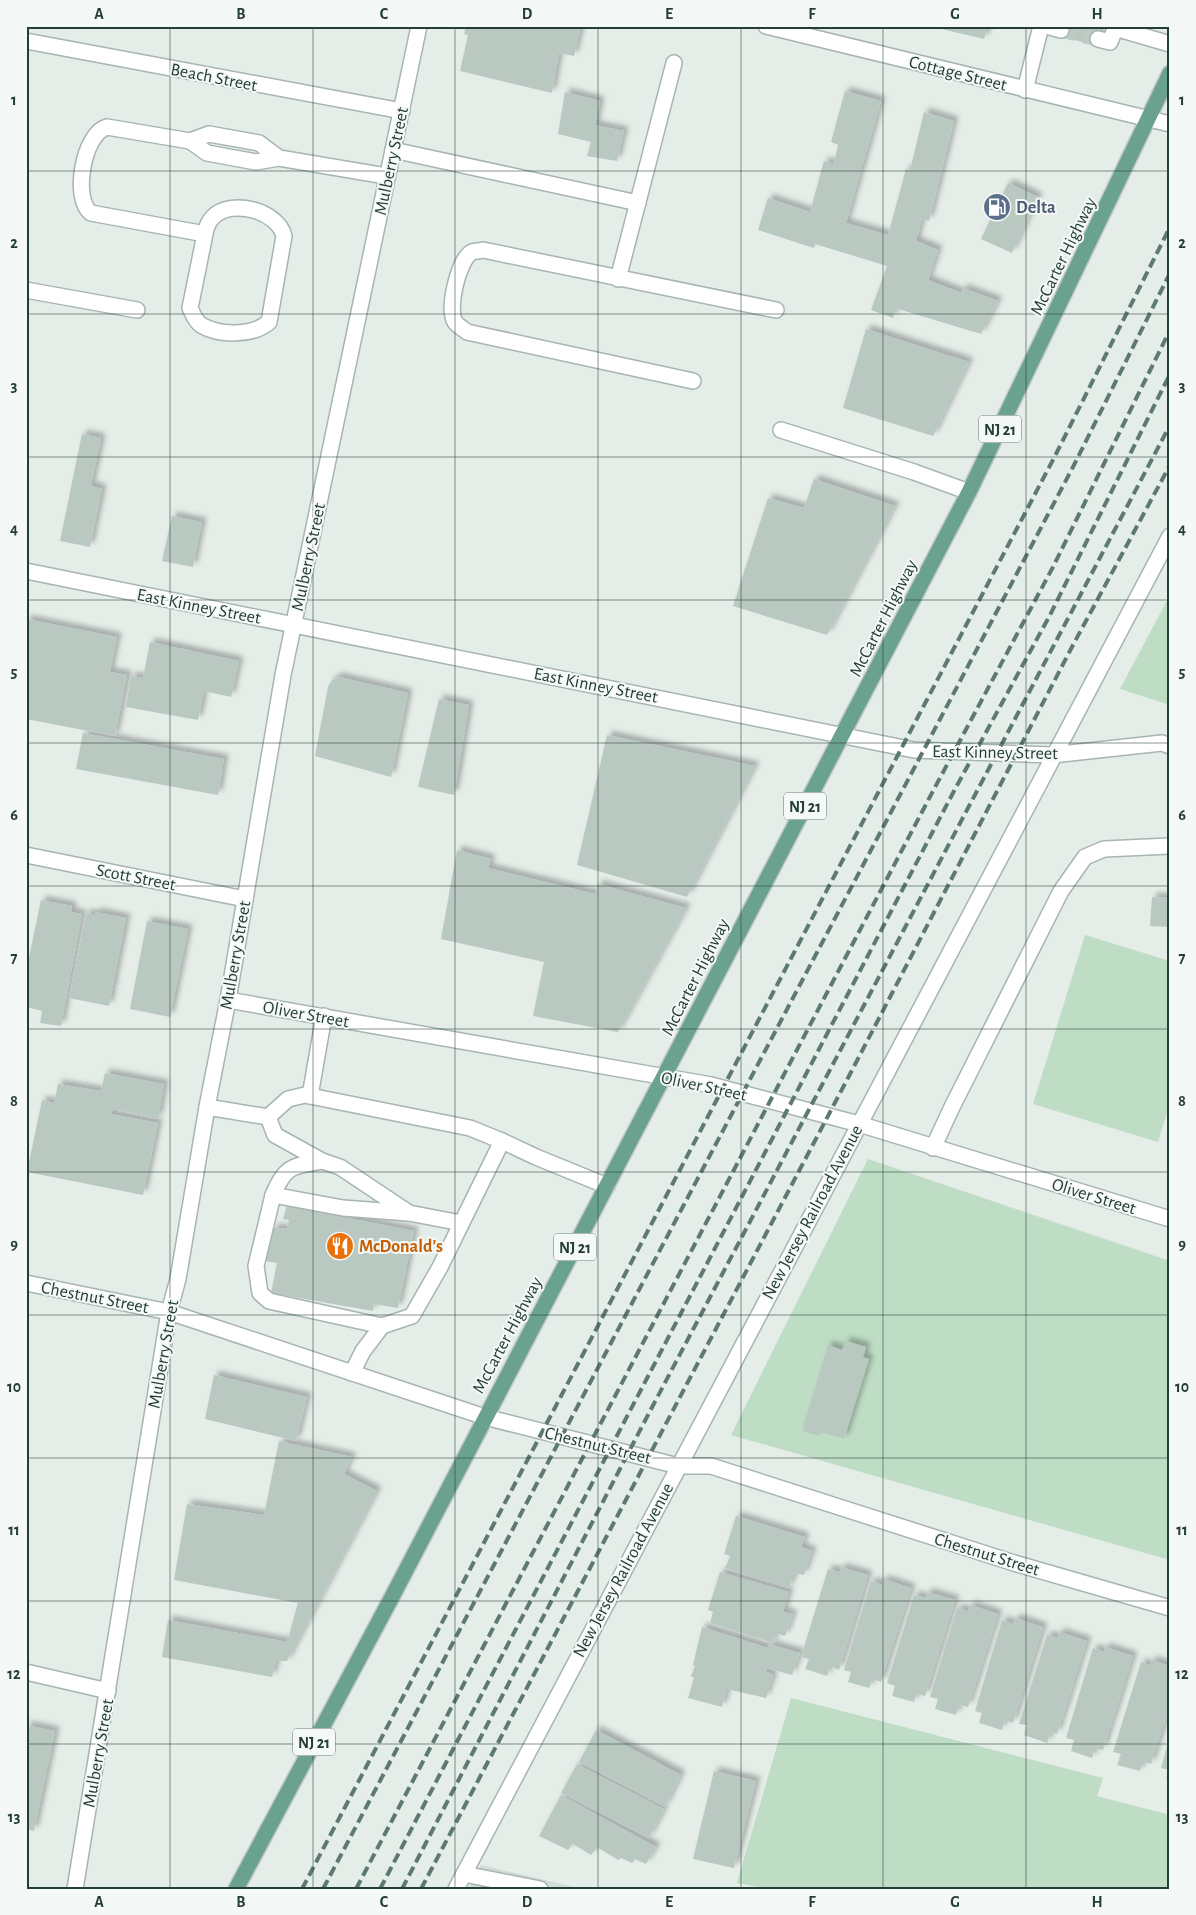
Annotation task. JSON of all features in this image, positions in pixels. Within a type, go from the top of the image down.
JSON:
[{"type":"main road","name":"McCarter Highway","points":[[236,1889],[607,1186],[969,492],[1170,73]]},
{"type":"street","name":"Mulberry Street","points":[[75,1889],[169,1312],[178,1279],[207,1107],[228,1000],[283,675],[386,176],[402,111],[419,26]]},
{"type":"street","name":"Cottage Street","points":[[766,26],[1170,124]]},
{"type":"street","points":[[1025,90],[1041,26]]},
{"type":"street","points":[[1046,26],[1062,30]]},
{"type":"street","points":[[1098,39],[1110,42],[1115,27],[1170,44]]},
{"type":"street","name":"Beach Street","points":[[26,41],[402,111]]},
{"type":"street","points":[[618,279],[674,63]]},
{"type":"street","points":[[205,234],[92,213],[83,203],[82,174],[91,140],[101,129],[107,127],[190,141],[209,134],[259,144],[279,158],[386,176]]},
{"type":"street","points":[[393,150],[638,203]]},
{"type":"street","points":[[235,209],[263,213],[273,218],[283,230],[284,236],[269,322],[260,329],[250,332],[224,331],[201,325],[194,317],[190,308],[205,234],[212,218],[225,210],[235,209]]},
{"type":"street","points":[[693,380],[468,332],[455,323],[452,309],[456,283],[464,260],[472,252],[483,250],[776,310]]},
{"type":"street","points":[[26,290],[136,310]]},
{"type":"street","points":[[781,430],[914,472],[969,492]]},
{"type":"street","name":"New Jersey Railroad Avenue","points":[[456,1889],[1052,755],[1170,536]]},
{"type":"street","name":"East Kinney Street","points":[[26,571],[914,750],[1052,755],[1162,743],[1170,746]]},
{"type":"street","points":[[933,1148],[1062,891],[1085,856],[1104,848],[1170,846]]},
{"type":"street","name":"Scott Street","points":[[26,855],[245,899]]},
{"type":"street","name":"Oliver Street","points":[[228,1000],[711,1085],[859,1124],[1170,1219]]},
{"type":"street","points":[[310,1096],[324,1016]]},
{"type":"street","points":[[268,1117],[288,1099],[310,1096],[470,1128],[607,1186]]},
{"type":"street","points":[[207,1107],[268,1117]]},
{"type":"street","points":[[268,1117],[275,1135],[322,1161],[340,1167],[408,1213]]},
{"type":"street","points":[[322,1161],[296,1165],[280,1177],[273,1195],[256,1266],[260,1293],[269,1301],[382,1326],[412,1316],[440,1267],[502,1141]]},
{"type":"street","points":[[273,1195],[343,1208],[408,1213],[461,1223]]},
{"type":"street","name":"Chestnut Street","points":[[26,1283],[169,1312],[485,1417],[678,1466],[710,1466],[1014,1563],[1170,1608]]},
{"type":"street","points":[[352,1373],[363,1351],[382,1326]]},
{"type":"street","points":[[26,1672],[108,1691]]},
{"type":"street","points":[[464,1874],[540,1889]]},
{"type":"shaded area","points":[[481,1865],[583,1889],[468,1889]]},
{"type":"green space","points":[[1170,595],[1170,705],[1120,689]]},
{"type":"green space","points":[[1085,935],[1170,961],[1170,1103],[1158,1142],[1033,1104]]},
{"type":"green space","points":[[868,1159],[1170,1261],[1170,1560],[731,1435]]},
{"type":"green space","points":[[791,1698],[1103,1778],[1097,1796],[1170,1815],[1170,1889],[769,1889],[737,1883]]},
{"type":"building","points":[[466,26],[581,26],[574,56],[559,53],[552,93],[460,71],[468,35],[464,34]]},
{"type":"building","points":[[929,26],[988,26],[984,39]]},
{"type":"building","points":[[1062,26],[1101,26],[1097,45],[1060,37]]},
{"type":"building","points":[[845,91],[881,101],[846,223],[888,235],[906,169],[910,171],[924,112],[954,121],[929,221],[922,219],[916,241],[938,250],[928,280],[961,293],[963,288],[998,301],[981,334],[895,308],[893,318],[871,310],[887,266],[815,244],[814,248],[758,230],[768,198],[810,212],[824,161],[834,164],[838,145],[831,142]]},
{"type":"building","points":[[565,92],[600,101],[595,125],[624,131],[617,161],[587,156],[591,142],[558,134]]},
{"type":"building","points":[[1008,183],[1038,197],[1012,253],[981,239]]},
{"type":"building","points":[[866,329],[969,362],[933,436],[843,408]]},
{"type":"building","points":[[82,434],[101,438],[91,486],[102,489],[90,547],[60,541]]},
{"type":"building","points":[[814,479],[895,506],[827,635],[733,606],[768,498],[804,508]]},
{"type":"building","points":[[172,516],[202,522],[193,567],[162,561]]},
{"type":"building","points":[[26,619],[117,637],[110,672],[127,675],[115,736],[26,719]]},
{"type":"building","points":[[150,642],[239,661],[231,697],[204,691],[198,720],[126,707],[131,676],[143,678]]},
{"type":"building","points":[[339,677],[408,693],[391,777],[315,756],[328,687],[332,680]]},
{"type":"building","points":[[439,699],[469,705],[454,795],[418,787]]},
{"type":"building","points":[[83,733],[224,759],[218,795],[76,769]]},
{"type":"building","points":[[607,735],[755,766],[687,897],[577,865]]},
{"type":"building","points":[[457,850],[491,859],[488,868],[595,894],[598,884],[686,908],[618,1032],[533,1016],[544,962],[441,939]]},
{"type":"building","points":[[1152,897],[1170,898],[1170,927],[1150,926]]},
{"type":"building","points":[[41,900],[72,906],[71,912],[82,914],[61,1026],[40,1023],[42,1011],[26,1007],[26,972]]},
{"type":"building","points":[[96,912],[126,918],[109,1006],[69,998],[86,913],[95,915]]},
{"type":"building","points":[[147,921],[188,929],[170,1017],[130,1009]]},
{"type":"building","points":[[105,1073],[164,1084],[158,1119],[113,1109],[111,1114],[158,1123],[143,1195],[27,1172],[42,1100],[54,1103],[58,1084],[101,1091]]},
{"type":"building","name":"McDonald's","points":[[287,1206],[414,1231],[398,1308],[374,1304],[373,1311],[271,1293],[277,1263],[265,1261],[273,1228],[287,1229],[289,1220],[283,1219]]},
{"type":"building","points":[[846,1341],[866,1347],[863,1357],[869,1359],[844,1439],[820,1432],[819,1436],[802,1431],[828,1345],[842,1350]]},
{"type":"building","points":[[214,1375],[307,1397],[296,1441],[205,1419]]},
{"type":"building","points":[[279,1441],[352,1457],[344,1474],[377,1491],[287,1661],[276,1661],[272,1677],[162,1657],[168,1620],[287,1642],[298,1603],[174,1580],[187,1504],[264,1515]]},
{"type":"building","points":[[736,1516],[805,1537],[801,1547],[812,1551],[804,1575],[794,1573],[789,1588],[725,1568],[730,1556],[724,1554]]},
{"type":"building","points":[[841,1567],[868,1575],[839,1670],[830,1666],[827,1676],[805,1669],[809,1659],[801,1657],[828,1569],[840,1572]]},
{"type":"building","points":[[720,1572],[789,1592],[783,1612],[793,1614],[785,1636],[775,1633],[773,1643],[710,1623],[713,1612],[708,1610]]},
{"type":"building","points":[[883,1579],[911,1588],[881,1682],[873,1679],[869,1688],[848,1682],[851,1672],[844,1670],[871,1581],[882,1585]]},
{"type":"building","points":[[927,1592],[955,1600],[925,1696],[916,1694],[914,1702],[892,1696],[895,1686],[887,1683],[914,1595],[926,1598]]},
{"type":"building","points":[[970,1605],[998,1614],[968,1707],[959,1705],[956,1715],[935,1709],[938,1699],[930,1697],[957,1608],[968,1611]]},
{"type":"building","points":[[1015,1618],[1043,1627],[1013,1723],[1005,1720],[1002,1730],[979,1723],[982,1713],[975,1711],[1002,1620],[1013,1624]]},
{"type":"building","points":[[702,1627],[768,1648],[769,1644],[800,1653],[792,1675],[767,1668],[765,1671],[773,1675],[766,1698],[727,1689],[722,1707],[688,1698],[694,1678],[691,1676],[695,1666],[693,1665]]},
{"type":"building","points":[[1059,1632],[1087,1641],[1057,1734],[1051,1732],[1047,1743],[1024,1735],[1027,1725],[1019,1724],[1047,1635],[1058,1638]]},
{"type":"building","points":[[1105,1647],[1133,1656],[1103,1750],[1095,1748],[1092,1758],[1071,1751],[1074,1740],[1066,1738],[1093,1648],[1104,1652]]},
{"type":"building","points":[[1152,1660],[1170,1666],[1170,1705],[1151,1764],[1143,1761],[1140,1771],[1117,1765],[1121,1754],[1113,1752],[1141,1662],[1150,1666]]},
{"type":"building","points":[[26,1725],[55,1731],[34,1831],[26,1829]]},
{"type":"building","points":[[596,1730],[681,1775],[665,1807],[579,1762]]},
{"type":"building","points":[[1169,1740],[1170,1780],[1166,1779],[1169,1770],[1161,1768]]},
{"type":"building","points":[[577,1764],[664,1809],[649,1838],[561,1793]]},
{"type":"building","points":[[714,1771],[756,1781],[734,1868],[693,1859]]},
{"type":"building","points":[[561,1795],[656,1847],[646,1864],[635,1859],[632,1863],[621,1858],[618,1860],[597,1847],[591,1855],[573,1844],[568,1850],[539,1836]]},
{"type":"tunnel","points":[[1061,30],[1098,39]]},
{"type":"railway","points":[[302,1889],[1055,456],[1170,227]]},
{"type":"railway","points":[[323,1889],[1073,467],[1170,273]]},
{"type":"railway","points":[[356,1889],[933,791],[1053,567],[1170,330]]},
{"type":"railway","points":[[380,1889],[954,791],[1050,615],[1170,374]]},
{"type":"railway","points":[[402,1889],[649,1413],[1170,425]]},
{"type":"railway","points":[[421,1889],[849,1076],[1073,645],[1170,465]]},
{"type":"place","name":"Delta","points":[[997,207]]},
{"type":"place","name":"McDonald's","points":[[340,1246]]}]
